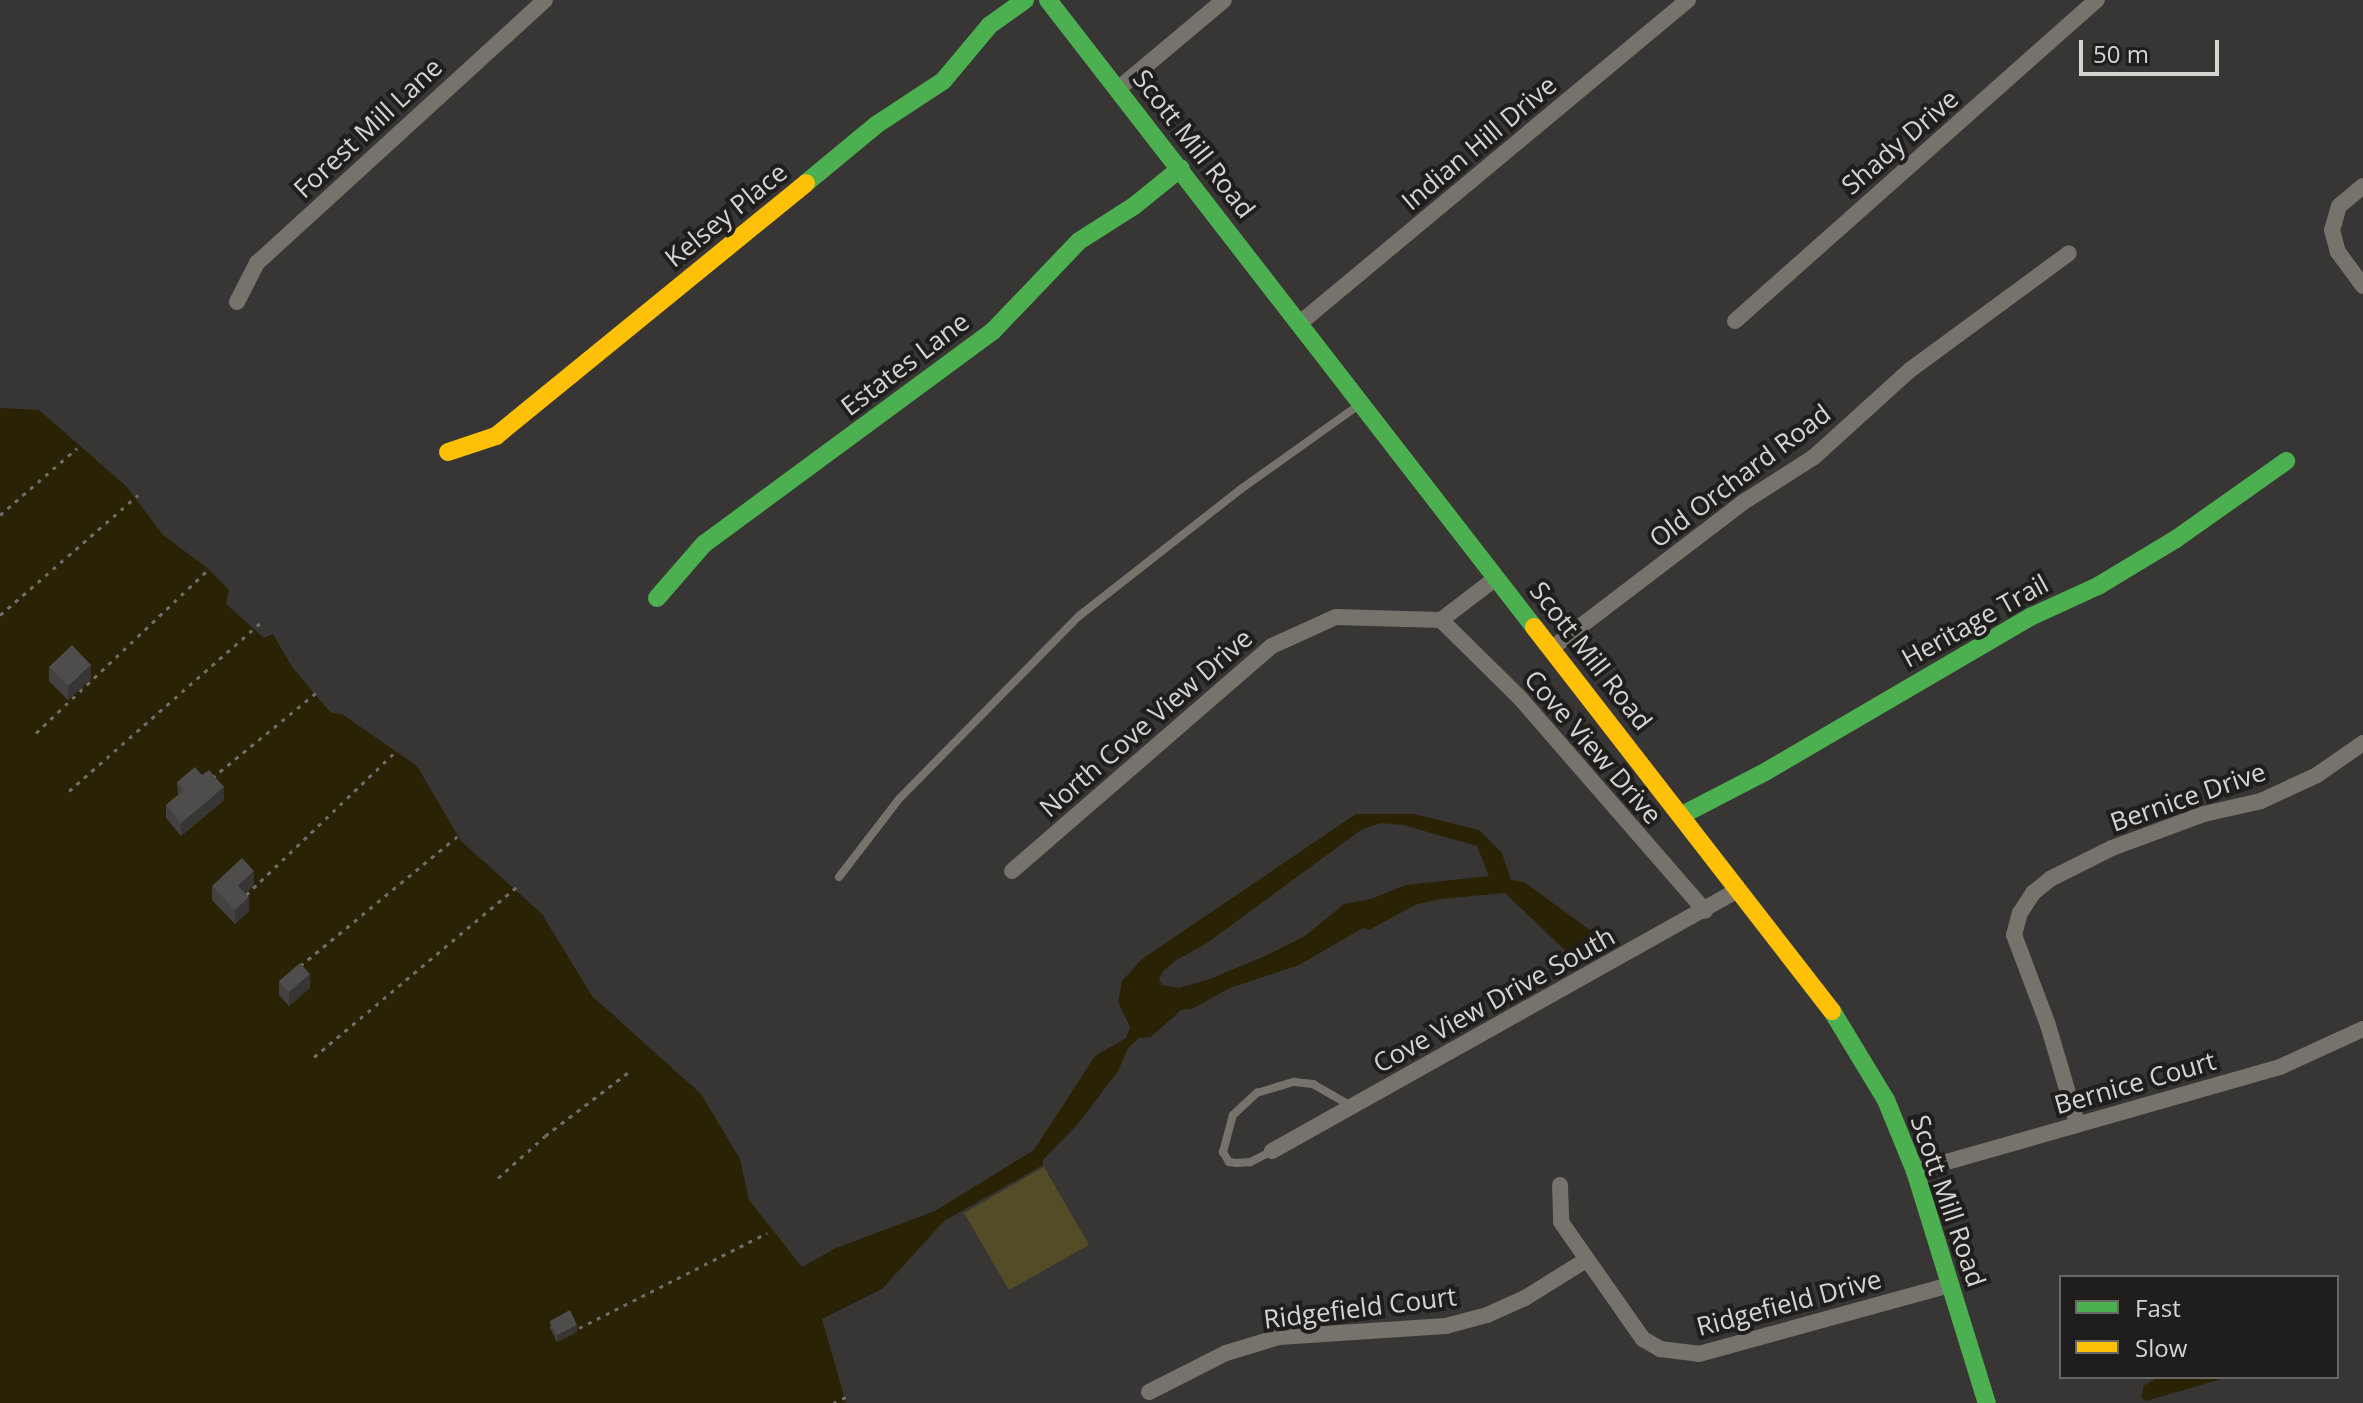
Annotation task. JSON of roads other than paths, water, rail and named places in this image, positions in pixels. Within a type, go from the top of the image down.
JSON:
[{"type":"street","name":"Forest Mill Lane","points":[[237,302],[257,263],[545,0]]},
{"type":"street","name":"Kelsey Place","points":[[448,452],[496,436],[876,125],[943,81],[990,25],[1025,0]]},
{"type":"street","name":"Scott Mill Road","points":[[1048,0],[1682,815],[1856,1046],[1886,1100],[1915,1171],[1987,1403]]},
{"type":"street","points":[[1118,89],[1224,0]]},
{"type":"street","name":"Indian Hill Drive","points":[[1300,323],[1688,0]]},
{"type":"street","name":"Shady Drive","points":[[1735,321],[2097,0]]},
{"type":"street","name":"Estates Lane","points":[[657,598],[704,544],[924,385],[993,331],[1079,241],[1107,220],[1134,206],[1181,168]]},
{"type":"street","points":[[2363,186],[2339,206],[2332,230],[2338,252],[2363,286]]},
{"type":"street","name":"Old Orchard Road","points":[[1552,648],[1742,503],[1814,457],[1910,370],[2069,253]]},
{"type":"street","name":"Heritage Trail","points":[[1682,815],[1765,772],[2030,617],[2098,586],[2176,539],[2286,461]]},
{"type":"street","points":[[1441,620],[1496,578]]},
{"type":"street","name":"North Cove View Drive","points":[[1012,871],[1272,646],[1336,617],[1441,620]]},
{"type":"street","name":"Cove View Drive","points":[[1441,620],[1520,698],[1705,911]]},
{"type":"street","name":"Bernice Drive","points":[[2077,1123],[2048,1025],[2014,935],[2020,913],[2033,893],[2050,879],[2112,848],[2204,814],[2261,801],[2317,775],[2363,743]]},
{"type":"street","name":"Cove View Drive South","points":[[1272,1151],[1738,890]]},
{"type":"street","name":"Bernice Court","points":[[1915,1171],[2280,1067],[2363,1029]]},
{"type":"street","points":[[1560,1185],[1561,1222],[1586,1260]]},
{"type":"street","name":"Ridgefield Drive","points":[[1586,1260],[1643,1339],[1677,1354],[1699,1354],[1950,1285]]},
{"type":"street","name":"Ridgefield Court","points":[[1149,1392],[1226,1353],[1279,1337],[1446,1326],[1487,1315],[1525,1298],[1586,1260]]},
{"type":"lane","points":[[839,877],[899,799],[1079,616],[1241,489],[1361,403]]},
{"type":"lane","points":[[1272,1151],[1250,1162],[1237,1163],[1229,1162],[1223,1152],[1233,1115],[1257,1093],[1294,1082],[1313,1084],[1352,1107]]}]
